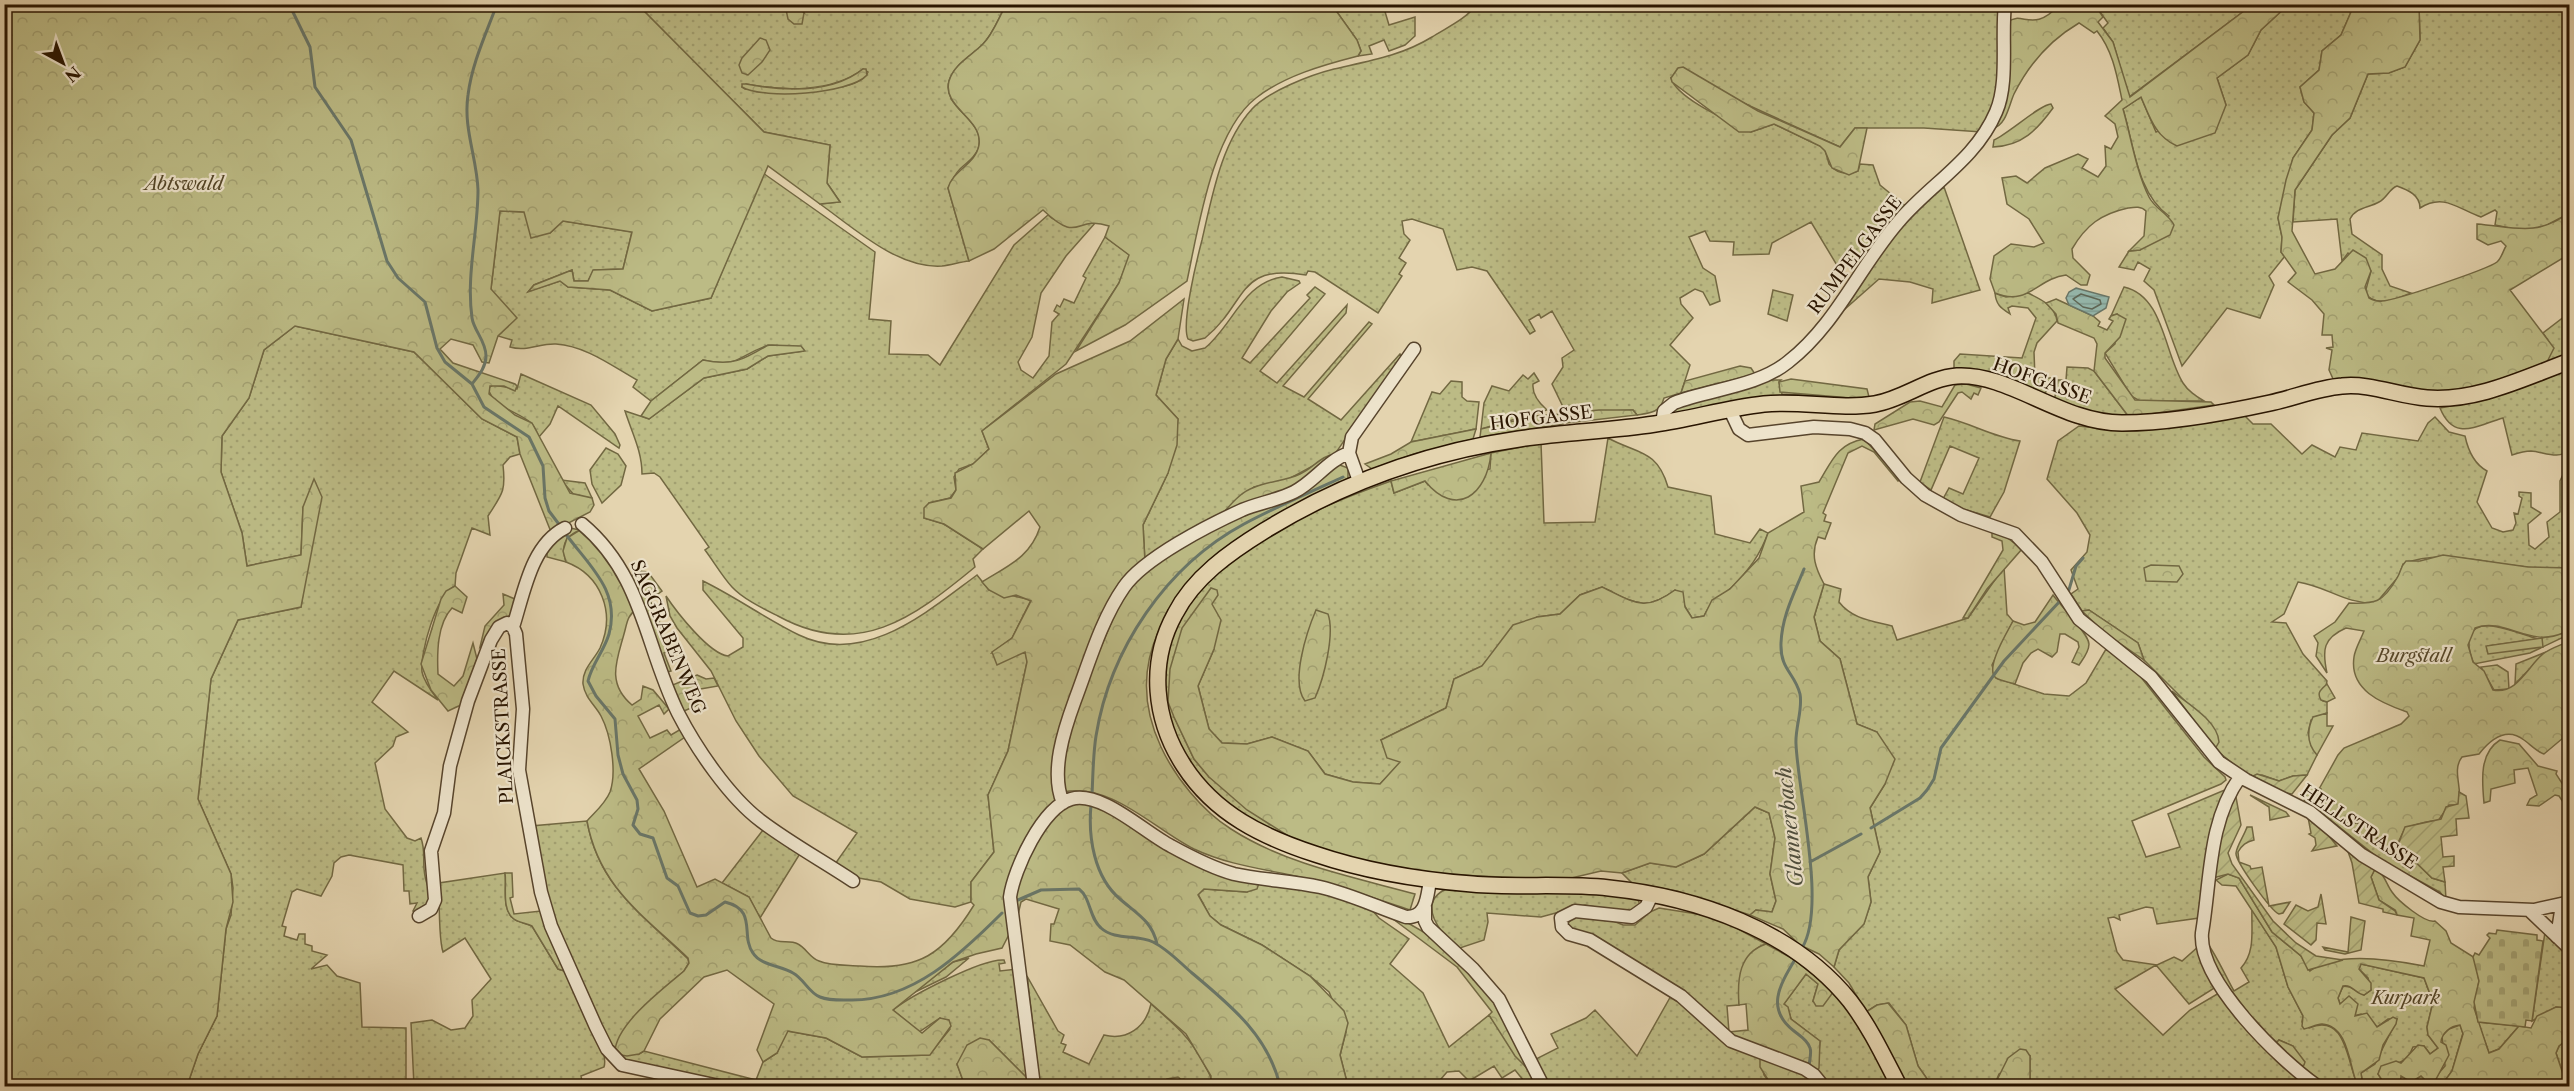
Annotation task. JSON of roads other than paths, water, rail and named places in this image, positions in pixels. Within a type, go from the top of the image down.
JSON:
[{"type":"main road","name":"HOFGASSE","points":[[1899,1086],[1874,1036],[1853,1004],[1831,980],[1797,952],[1739,921],[1710,909],[1652,895],[1608,888],[1482,885],[1430,881],[1337,862],[1269,838],[1244,824],[1222,809],[1190,775],[1171,743],[1160,708],[1158,665],[1162,644],[1176,610],[1195,585],[1243,544],[1288,516],[1359,481],[1410,464],[1489,444],[1662,423],[1776,403],[1877,404],[1938,380],[1968,376],[1987,380],[2080,418],[2124,423],[2248,408],[2341,386],[2369,387],[2433,399],[2462,398],[2570,361]]},
{"type":"street","name":"RUMPELGASSE","points":[[1662,423],[1665,411],[1674,403],[1758,378],[1788,363],[1827,323],[1899,220],[1953,171],[1977,145],[1997,110],[2002,89],[2001,33],[2005,4]]},
{"type":"street","points":[[1359,481],[1349,453],[1356,428],[1414,349]]},
{"type":"street","name":"HELLSTRASSE","points":[[1730,410],[1739,429],[1748,435],[1814,427],[1850,429],[1865,433],[1875,440],[1912,484],[1925,495],[1966,517],[2016,534],[2042,562],[2079,619],[2151,677],[2211,753],[2240,777],[2310,812],[2371,861],[2445,904],[2459,907],[2529,910]]},
{"type":"street","points":[[1063,803],[1058,775],[1071,710],[1099,639],[1125,586],[1138,572],[1174,546],[1242,511],[1295,492],[1336,459],[1349,453]]},
{"type":"street","name":"SAGGRABENWEG","points":[[582,524],[603,544],[622,569],[636,597],[678,711],[729,789],[760,820],[853,881]]},
{"type":"street","points":[[513,627],[537,557],[546,543],[562,529]]},
{"type":"street","name":"PLAICKSTRASSE","points":[[419,916],[431,909],[435,900],[431,851],[444,813],[450,766],[468,701],[494,634],[505,624],[513,627],[516,634],[523,709],[519,770],[541,892],[551,926],[596,1028],[607,1049],[622,1065],[635,1070],[719,1086]]},
{"type":"street","points":[[2240,777],[2226,799],[2218,820],[2202,933],[2203,949],[2223,987],[2259,1036],[2274,1052],[2317,1086]]},
{"type":"street","points":[[1034,1086],[1010,897],[1018,870],[1037,831],[1063,803],[1070,799],[1092,800],[1150,835],[1224,871],[1319,887],[1406,917],[1432,930]]},
{"type":"street","points":[[1430,881],[1425,921],[1478,974],[1499,999],[1543,1086]]},
{"type":"street","points":[[1652,895],[1646,907],[1632,917],[1575,911],[1561,918],[1562,927],[1569,934],[1590,940],[1681,996],[1731,1041],[1805,1069],[1814,1075],[1823,1086]]},
{"type":"street","points":[[2529,910],[2566,904],[2557,937]]},
{"type":"street","points":[[1406,917],[1418,915],[1425,908]]},
{"type":"street","points":[[2529,910],[2570,949]]},
{"type":"water","points":[[2076,288],[2109,297],[2106,308],[2093,316],[2069,305],[2066,298],[2069,292]]},
{"type":"waterway","points":[[289,4],[310,47],[315,87],[351,140],[387,261],[398,278],[425,302],[437,348],[445,362],[472,384],[484,407],[529,437],[543,466],[545,498],[549,511],[561,527]]},
{"type":"waterway","points":[[472,384],[480,374],[486,356],[472,318],[470,286],[478,190],[467,107],[473,72],[497,4]]},
{"type":"waterway","points":[[1092,795],[1096,736],[1103,704],[1128,642],[1146,613],[1190,563],[1216,542],[1244,524],[1343,477]]},
{"type":"waterway","points":[[565,533],[600,579],[610,604],[609,634],[588,681],[596,696],[615,719],[618,755],[623,774],[637,800],[638,809],[633,825],[640,834],[653,838],[667,878],[678,886],[690,913],[698,916],[706,915],[725,902],[735,906],[745,917],[749,946],[756,957],[793,973],[816,995],[840,1000],[874,998],[915,983],[953,959],[1002,913]]},
{"type":"waterway","points":[[2068,593],[2076,566],[2083,558]]},
{"type":"waterway","name":"Glannerbach","points":[[1802,948],[1809,930],[1812,879],[1796,744],[1801,700],[1798,687],[1785,665],[1781,643],[1786,614],[1804,569]]},
{"type":"waterway","points":[[1871,828],[1920,798],[1927,790],[1934,779],[1941,748],[2004,661],[2061,600]]},
{"type":"waterway","points":[[1091,805],[1092,843],[1104,880],[1111,890],[1148,924],[1157,944]]},
{"type":"waterway","points":[[1810,862],[1861,834]]},
{"type":"waterway","points":[[1018,900],[1041,890],[1079,889],[1086,897],[1094,919],[1101,928],[1113,935],[1147,940],[1164,949],[1246,1022],[1267,1051],[1280,1086]]},
{"type":"waterway","name":"Glannerbach","points":[[1797,956],[1781,986],[1778,1004],[1785,1022],[1809,1045],[1811,1052],[1809,1067]]},
{"type":"park label","name":"Abtswald","points":[[184,184]]},
{"type":"park label","name":"Burgstall","points":[[2414,656]]},
{"type":"park label","name":"Kurpark","points":[[2406,998]]}]
